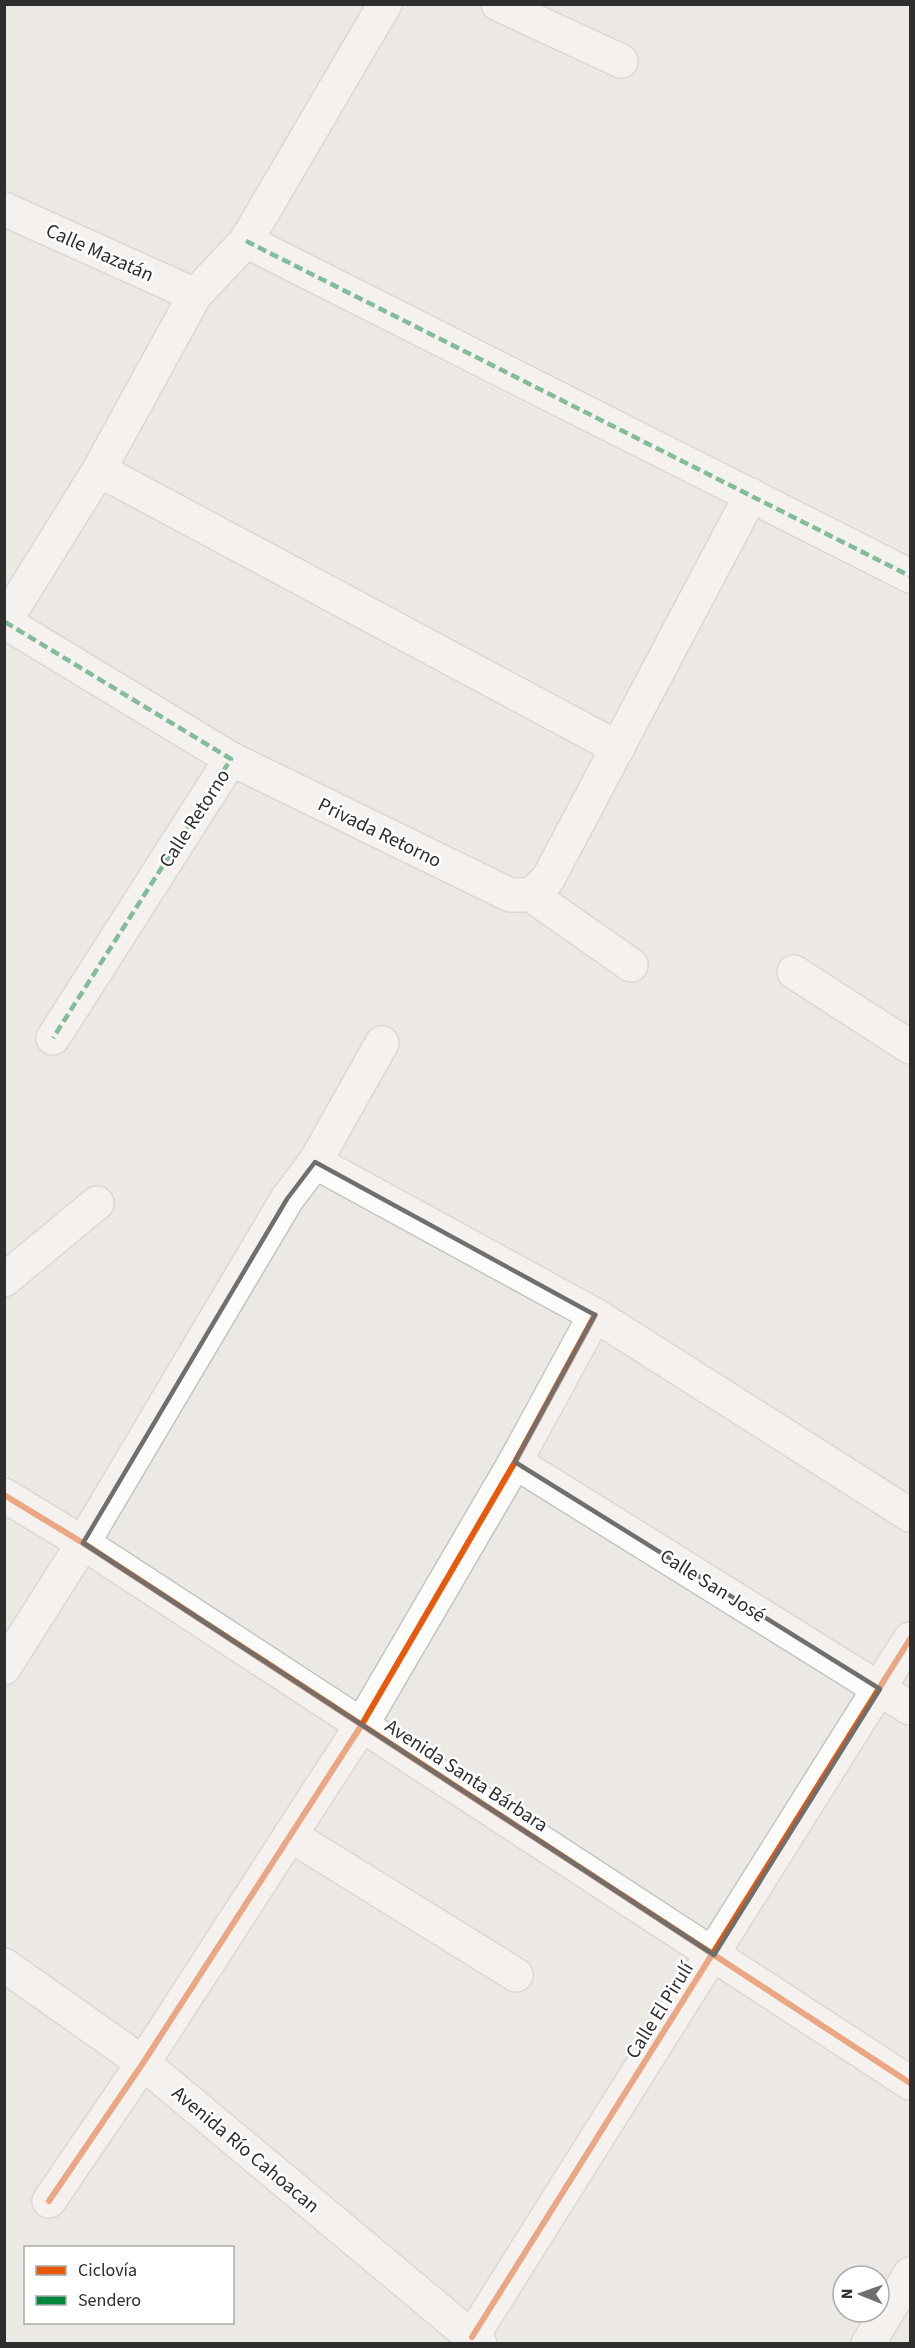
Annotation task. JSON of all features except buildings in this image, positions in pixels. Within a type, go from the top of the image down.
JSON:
[{"type":"street","points":[[5,623],[99,470],[195,295],[246,241],[385,4]]},
{"type":"street","points":[[498,4],[621,61]]},
{"type":"street","name":"Calle Mazatán","points":[[4,209],[195,295]]},
{"type":"street","points":[[246,241],[910,576]]},
{"type":"street","points":[[99,470],[618,747]]},
{"type":"street","points":[[631,965],[531,896],[548,879],[751,495]]},
{"type":"street","name":"Calle Retorno","points":[[5,623],[231,759],[53,1038]]},
{"type":"street","name":"Privada Retorno","points":[[231,759],[510,895],[531,896]]},
{"type":"street","points":[[794,972],[910,1047]]},
{"type":"street","points":[[4,1668],[83,1543],[281,1209],[315,1162],[382,1043]]},
{"type":"street","points":[[315,1162],[595,1315],[910,1515]]},
{"type":"street","points":[[4,1280],[97,1203]]},
{"type":"street","points":[[49,2201],[143,2063],[361,1726],[515,1462],[595,1315]]},
{"type":"street","name":"Calle San José","points":[[515,1462],[910,1708]]},
{"type":"street","name":"Avenida Santa Bárbara","points":[[4,1495],[83,1543],[910,2083]]},
{"type":"street","name":"Calle El Pirulí","points":[[476,2340],[910,1639]]},
{"type":"street","points":[[290,1835],[516,1975]]},
{"type":"street","name":"Avenida Río Cahoacan","points":[[5,1965],[143,2063],[476,2340]]},
{"type":"street","points":[[868,2343],[909,2281]]},
{"type":"highlighted area","points":[[315,1162],[595,1315],[515,1462],[880,1689],[714,1955],[83,1543],[287,1199]]},
{"type":"marked path","points":[[246,241],[910,576]]},
{"type":"marked path","points":[[5,622],[231,759],[53,1038]]},
{"type":"cycle path","points":[[49,2201],[143,2063],[361,1726],[515,1462],[595,1315]]},
{"type":"cycle path","points":[[4,1495],[83,1543],[910,2083]]},
{"type":"cycle path","points":[[472,2337],[910,1639]]}]
